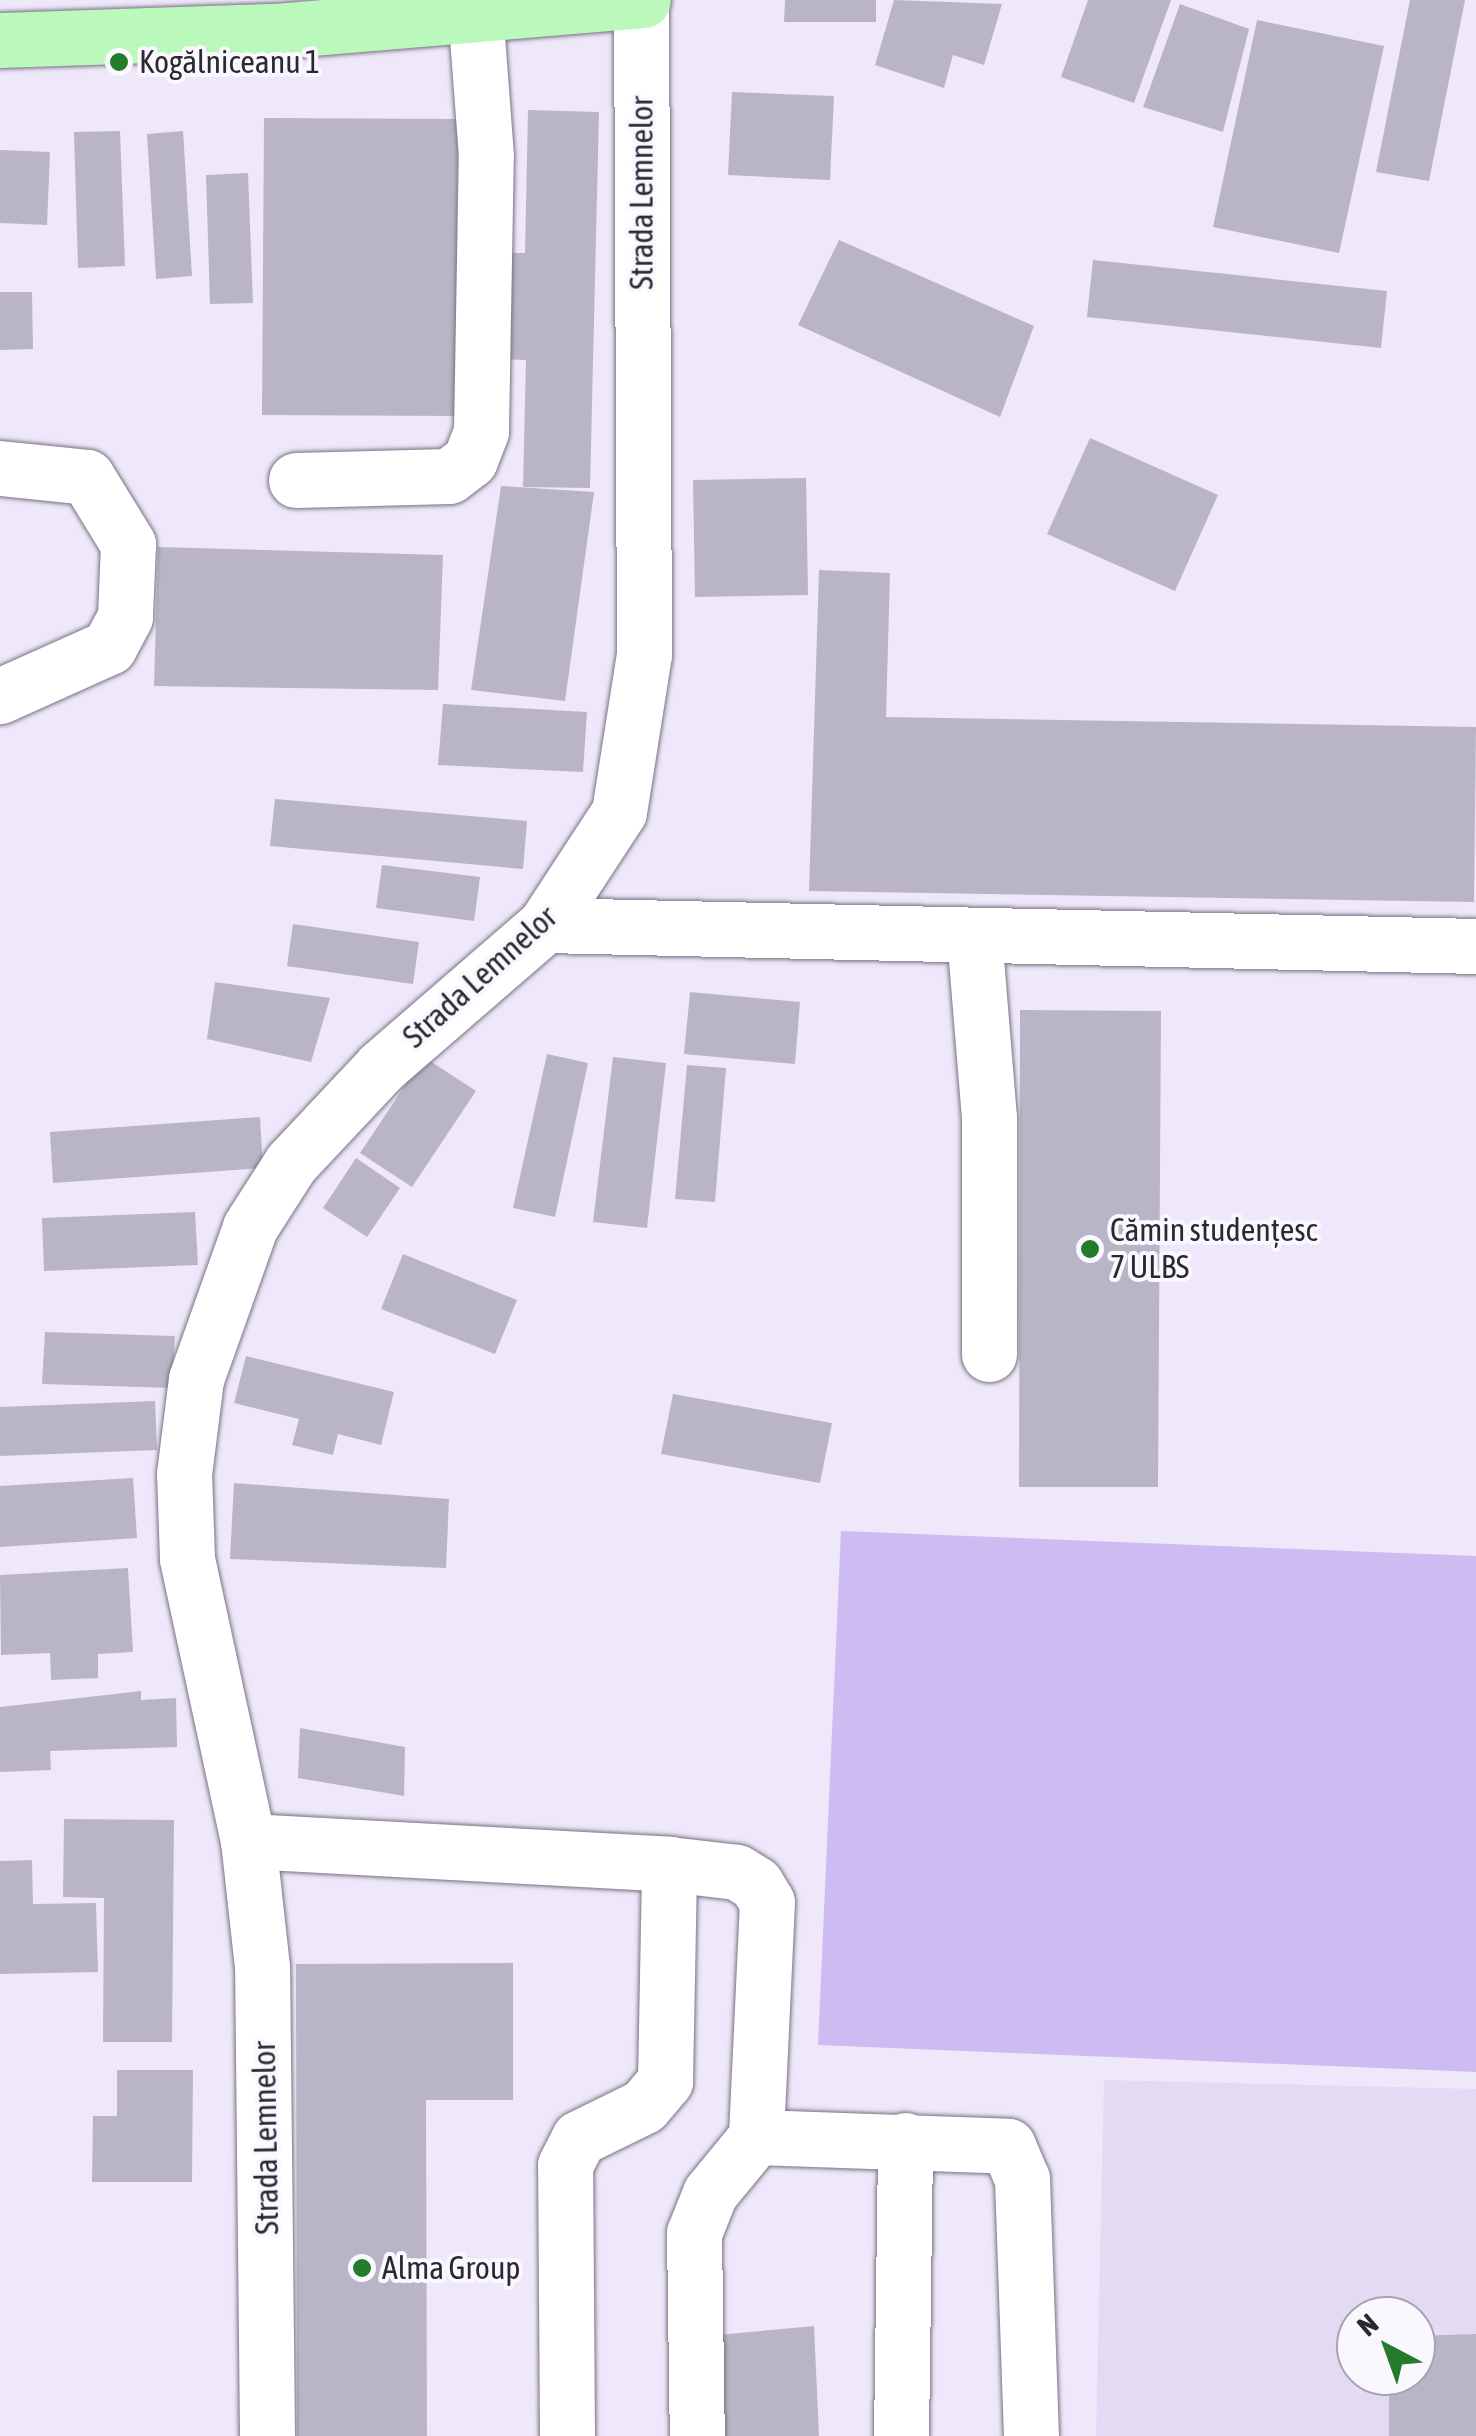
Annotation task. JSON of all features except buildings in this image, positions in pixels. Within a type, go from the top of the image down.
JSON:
[{"type":"main road","points":[[0,40],[384,12],[642,1]]},
{"type":"street","name":"Strada Lemnelor","points":[[267,2436],[268,2110],[248,1841],[187,1558],[184,1474],[216,1306],[250,1227],[325,1123],[545,926],[619,812],[637,740],[642,1]]},
{"type":"street","points":[[296,480],[449,476],[470,460],[481,430],[486,156],[475,10]]},
{"type":"street","points":[[0,468],[87,477],[128,544],[125,617],[110,647],[0,696]]},
{"type":"street","points":[[545,926],[1476,946]]},
{"type":"street","points":[[974,935],[989,1117],[989,1354]]},
{"type":"street","points":[[248,1841],[669,1864],[738,1872],[756,1884],[767,1902],[756,2137],[710,2192],[694,2234],[697,2436]]},
{"type":"street","points":[[567,2436],[565,2165],[579,2138],[644,2106],[665,2081],[669,1864]]},
{"type":"street","points":[[756,2137],[1008,2146],[1022,2179],[1031,2436]]},
{"type":"street","points":[[901,2436],[904,2140]]},
{"type":"shaded area","points":[[841,1531],[1476,1556],[1476,2072],[818,2045]]},
{"type":"shaded area","points":[[1104,2080],[1476,2089],[1476,2436],[1096,2436]]},
{"type":"place","name":"Kogălniceanu 1","points":[[119,62]]},
{"type":"place","name":"Cămin studențesc 7 ULBS","points":[[1090,1249]]},
{"type":"place","name":"Alma Group","points":[[362,2268]]}]
